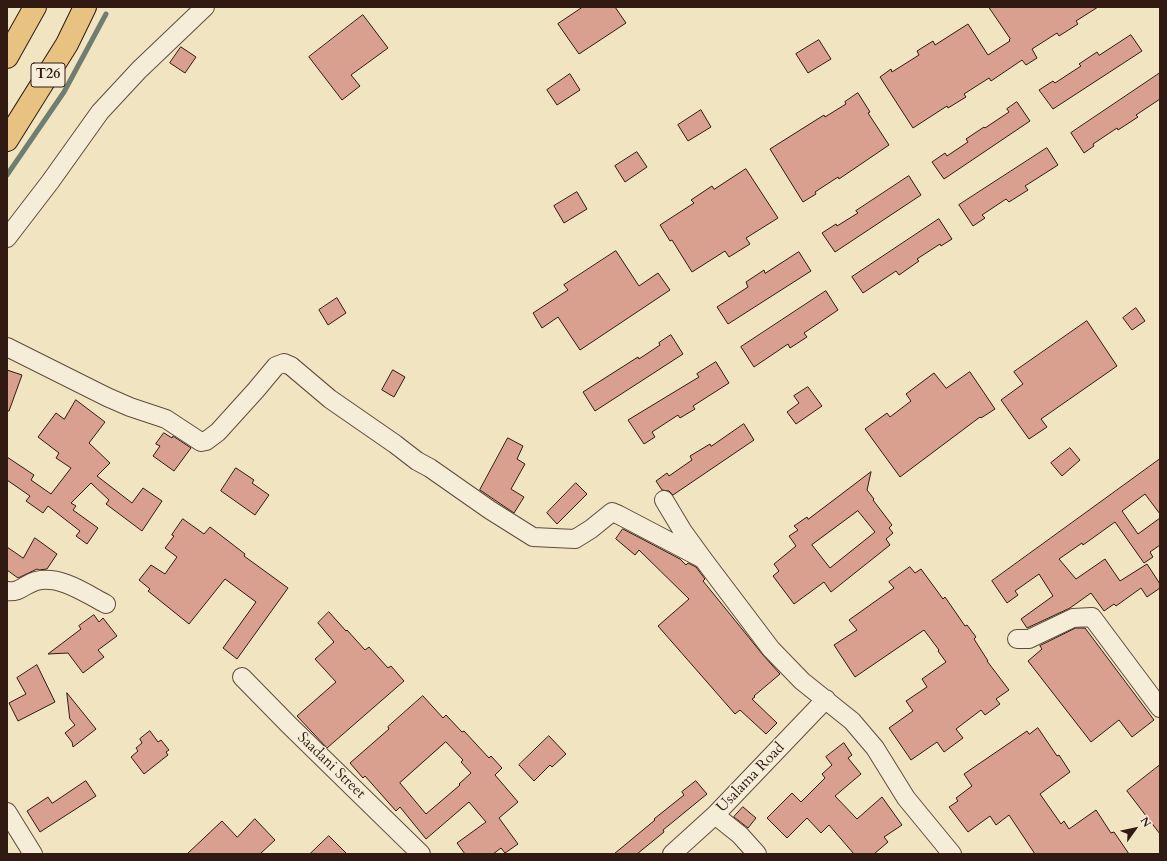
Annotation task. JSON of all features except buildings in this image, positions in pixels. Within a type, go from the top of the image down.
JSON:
[{"type":"highway","points":[[7,57],[34,7]]},
{"type":"highway","name":"T26","points":[[7,140],[67,44],[85,7]]},
{"type":"street","points":[[7,238],[50,182],[100,112],[138,70],[205,7]]},
{"type":"street","points":[[7,347],[107,397],[130,407],[166,419],[201,442],[206,441],[218,432],[276,366],[284,363],[290,366],[330,399],[417,461],[430,468],[490,510],[533,537],[575,539],[591,529],[612,512],[703,559]]},
{"type":"street","points":[[664,500],[682,530],[703,559],[772,649],[802,681],[852,721],[870,743],[906,798],[952,854]]},
{"type":"street","points":[[7,591],[10,592],[22,589],[35,582],[46,580],[59,581],[106,604]]},
{"type":"street","points":[[1017,640],[1029,639],[1073,618],[1092,617],[1160,708]]},
{"type":"street","name":"Saadani Street","points":[[242,677],[421,854]]},
{"type":"street","name":"Usalama Road","points":[[672,854],[715,815],[826,699]]},
{"type":"street","points":[[7,812],[33,854]]},
{"type":"street","points":[[715,815],[740,835],[757,854]]},
{"type":"waterway","points":[[7,175],[64,92],[106,14]]}]
